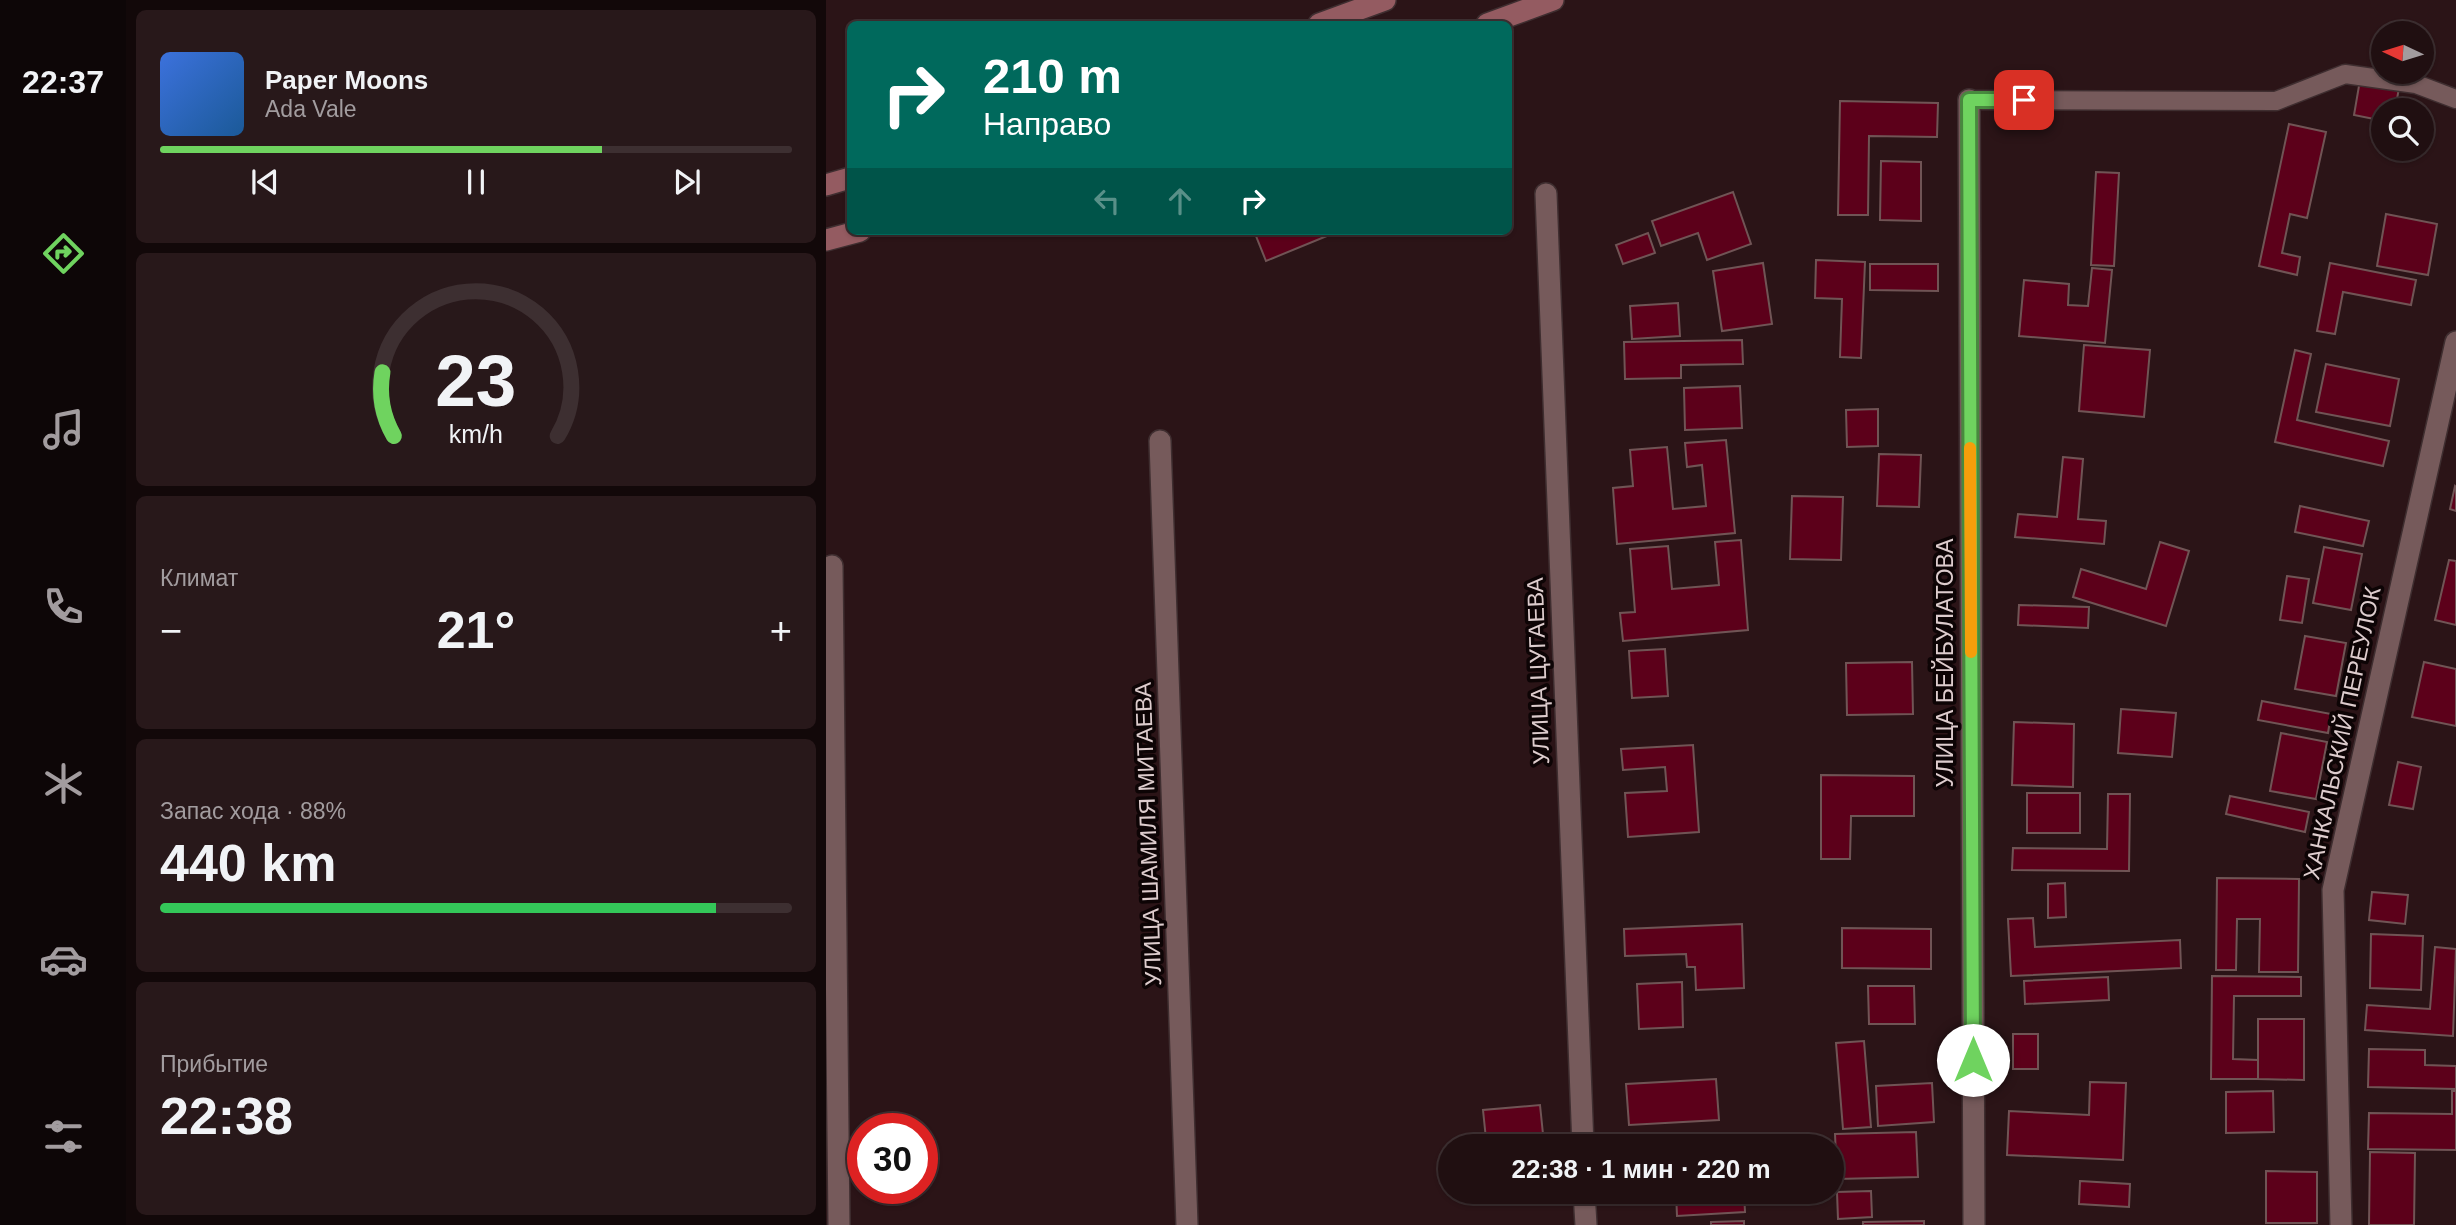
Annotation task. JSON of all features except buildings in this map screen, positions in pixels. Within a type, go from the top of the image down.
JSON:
[{"type":"main road","points":[[1327,21],[1385,0]]},
{"type":"main road","points":[[1495,21],[1553,0]]},
{"type":"main road","points":[[826,186],[847,179]]},
{"type":"main road","points":[[826,240],[847,234]]},
{"type":"street","name":"УЛИЦА БЕЙБУЛАТОВА","points":[[1969,100],[1974,1225]]},
{"type":"street","name":"УЛИЦА ЦУГАЕВА","points":[[1546,194],[1583,1134]]},
{"type":"street","name":"ХАНКАЛЬСКИЙ ПЕРЕУЛОК","points":[[2341,1225],[2333,890],[2456,342]]},
{"type":"street","name":"УЛИЦА ШАМИЛЯ МИТАЕВА","points":[[1160,441],[1187,1225]]},
{"type":"street","points":[[832,566],[839,1225]]},
{"type":"street","points":[[1585,1204],[1586,1225]]},
{"type":"lane","points":[[1969,100],[2276,101],[2345,74],[2416,84],[2456,99]]},
{"type":"slow traffic","points":[[1970,448],[1971,652]]},
{"type":"route","points":[[1973,1060],[1969,100],[2024,100]]}]
